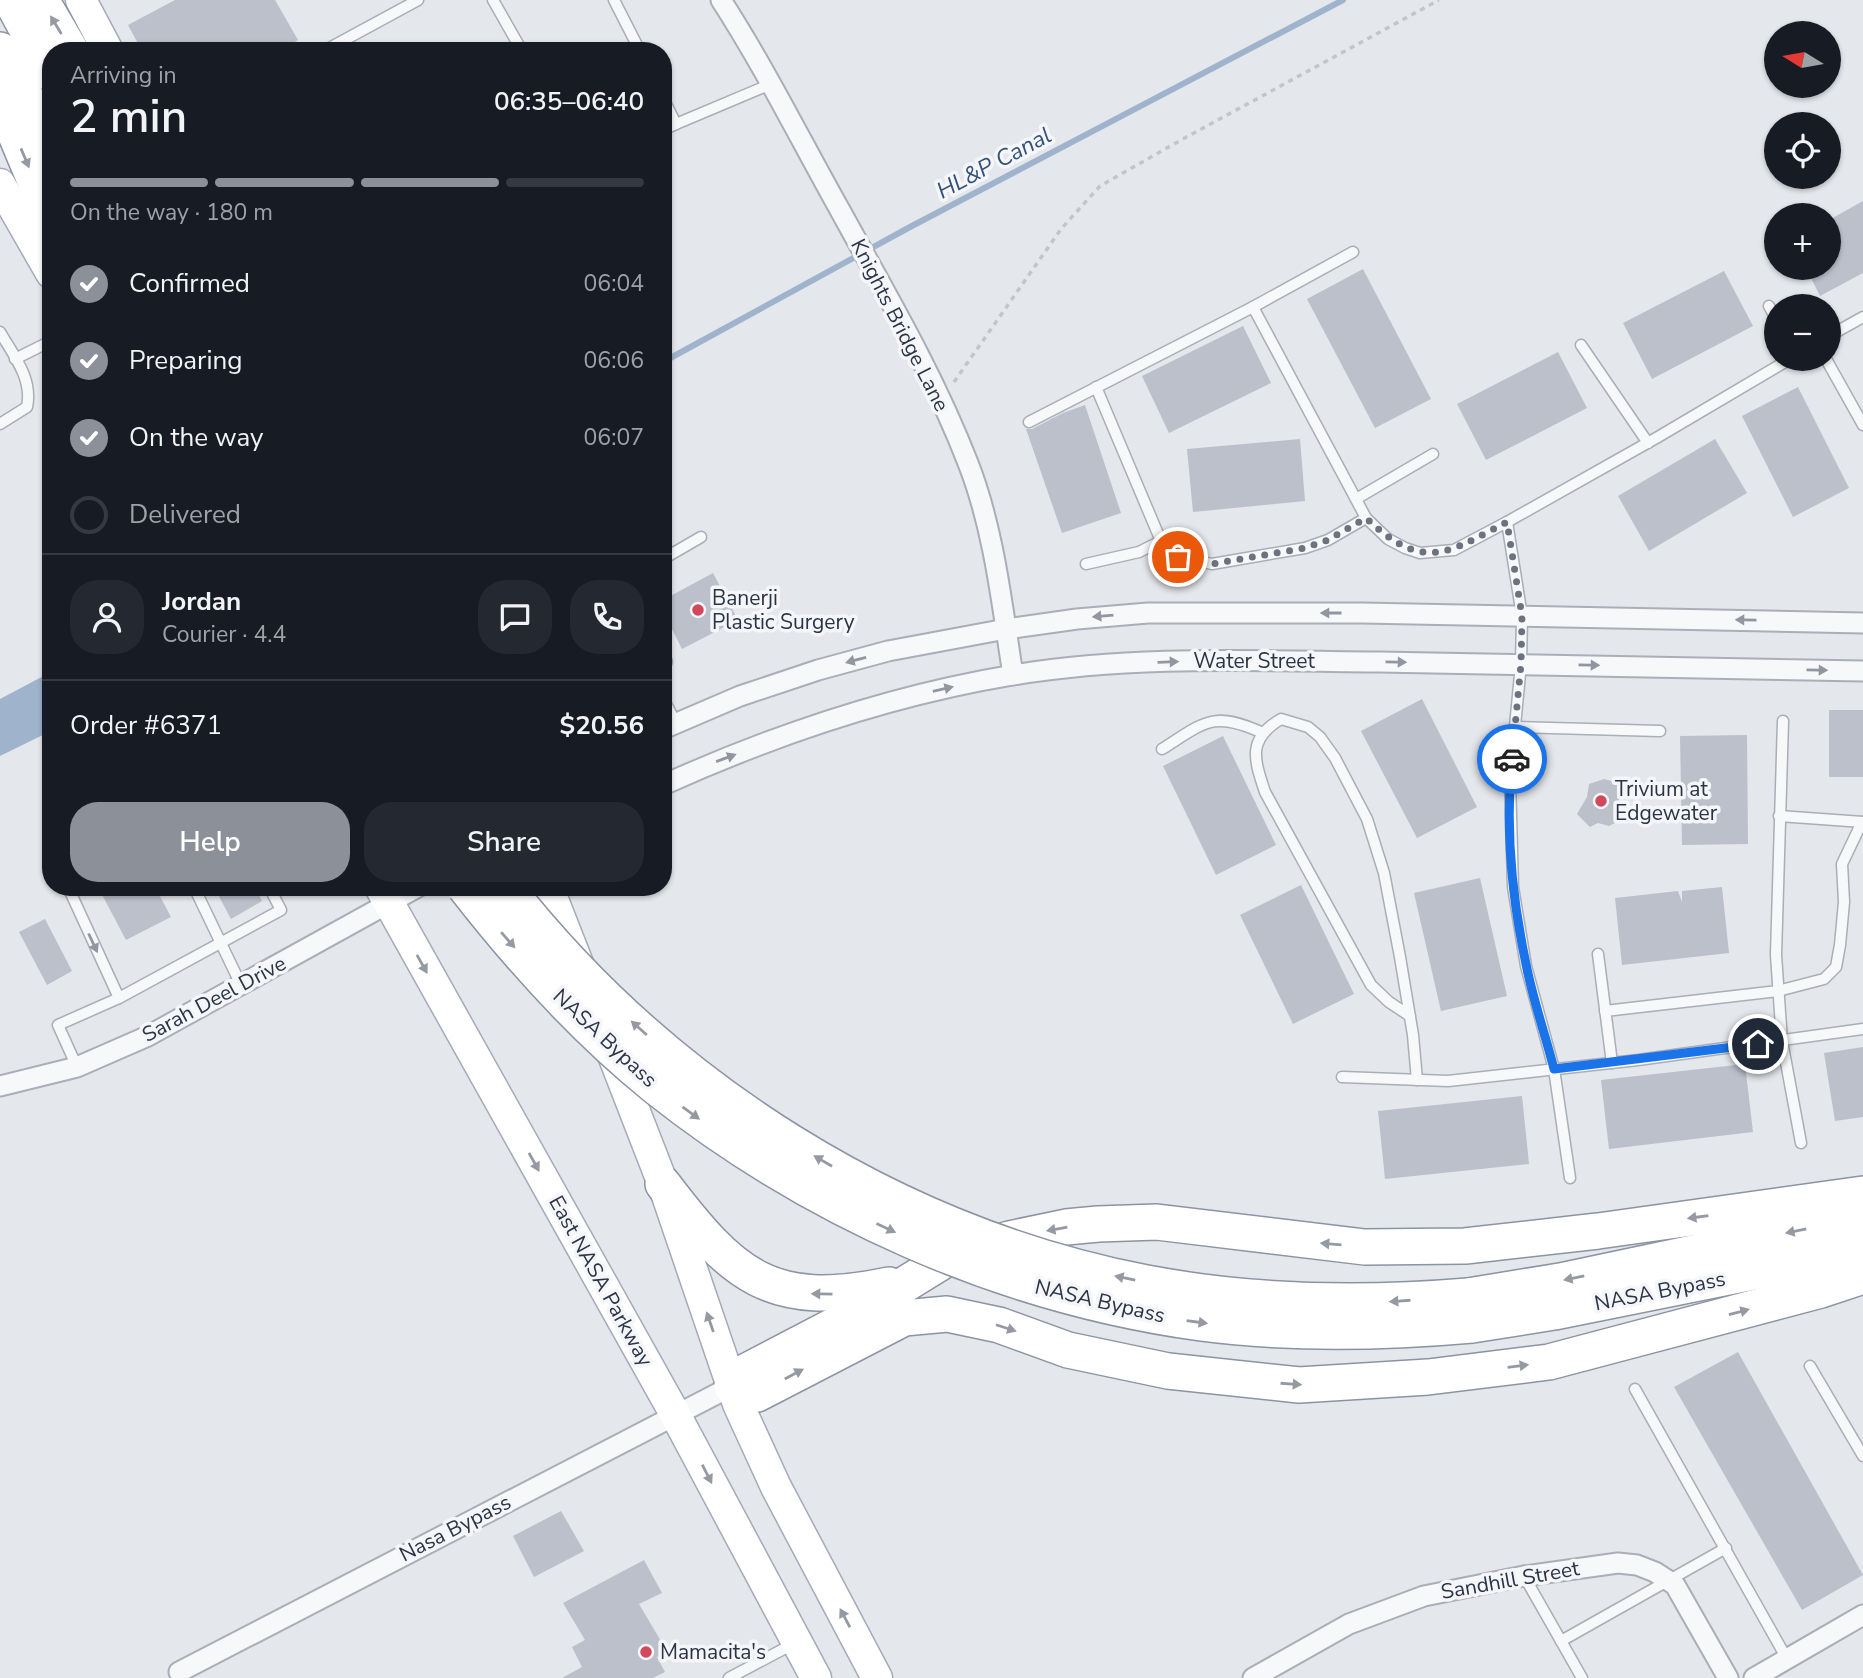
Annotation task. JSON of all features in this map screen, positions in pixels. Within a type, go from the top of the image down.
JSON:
[{"type":"highway","points":[[11,0],[42,57]]},
{"type":"highway","points":[[41,0],[66,42]]},
{"type":"highway","points":[[0,50],[42,126]]},
{"type":"highway","points":[[0,97],[42,197]]},
{"type":"highway","name":"NASA Bypass","points":[[472,896],[509,942],[566,1003],[655,1085],[710,1127],[770,1166],[905,1237],[986,1270],[1058,1293],[1132,1311],[1202,1323],[1325,1332],[1401,1331],[1560,1281],[1863,1217]]},
{"type":"highway","name":"NASA Bypass","points":[[514,896],[561,952],[613,1004],[702,1081],[758,1121],[829,1164],[934,1217],[989,1239],[1062,1262],[1177,1288],[1279,1299],[1391,1302],[1470,1310],[1517,1320],[1863,1250]]},
{"type":"highway","points":[[663,1184],[714,1246],[748,1273],[783,1289],[840,1294],[913,1279]]},
{"type":"highway","points":[[1863,1194],[1598,1231],[1465,1246],[1365,1247],[1171,1223],[1098,1224],[1033,1233],[946,1259],[860,1312],[747,1371],[732,1386],[757,1394],[904,1318],[947,1314],[999,1325],[1068,1350],[1168,1371],[1299,1385],[1428,1377],[1549,1362],[1821,1290],[1863,1276]]},
{"type":"main road","points":[[81,0],[103,42]]},
{"type":"main road","points":[[0,184],[42,257]]},
{"type":"main road","name":"East NASA Parkway","points":[[384,896],[675,1414],[816,1678]]},
{"type":"main road","points":[[551,896],[663,1184],[732,1386],[776,1486],[877,1678]]},
{"type":"street","name":"Knights Bridge Lane","points":[[721,0],[749,44],[890,299],[969,464],[986,521],[1013,675]]},
{"type":"street","points":[[672,725],[740,696],[818,670],[888,651],[1077,619],[1148,613],[1362,613],[1863,622]]},
{"type":"street","name":"Water Street","points":[[672,781],[719,760],[874,707],[1013,675],[1081,666],[1206,660],[1863,671]]},
{"type":"street","name":"Sarah Deel Drive","points":[[0,1086],[77,1067],[148,1036],[241,985],[384,896]]},
{"type":"street","name":"Nasa Bypass","points":[[179,1672],[732,1386]]},
{"type":"street","name":"Sandhill Street","points":[[1253,1678],[1349,1624],[1424,1596],[1524,1576],[1618,1563],[1637,1565],[1675,1586],[1728,1678]]},
{"type":"street","points":[[1754,1678],[1863,1615]]},
{"type":"lane","points":[[341,42],[418,0]]},
{"type":"lane","points":[[493,0],[517,42]]},
{"type":"lane","points":[[614,0],[635,42]]},
{"type":"lane","points":[[672,126],[771,84]]},
{"type":"lane","points":[[672,116],[676,124]]},
{"type":"lane","points":[[1029,422],[1253,307],[1353,252]]},
{"type":"lane","points":[[1253,307],[1366,518],[1388,539],[1420,553],[1454,550],[1648,443],[1770,371]]},
{"type":"lane","points":[[1841,329],[1863,317]]},
{"type":"lane","points":[[0,332],[25,376],[30,393],[27,407],[0,424]]},
{"type":"lane","points":[[1581,345],[1648,443]]},
{"type":"lane","points":[[15,359],[42,346]]},
{"type":"lane","points":[[1833,371],[1863,425]]},
{"type":"lane","points":[[1096,387],[1161,541],[1178,557],[1212,564],[1305,548],[1328,540],[1366,518]]},
{"type":"lane","points":[[1356,499],[1433,454]]},
{"type":"lane","points":[[1507,522],[1522,616],[1521,664],[1510,789],[1513,887],[1526,966],[1554,1069],[1570,1178]]},
{"type":"lane","points":[[672,554],[701,537]]},
{"type":"lane","points":[[1086,564],[1139,552],[1161,541]]},
{"type":"lane","points":[[1410,1016],[1389,1002],[1371,985],[1265,792],[1255,763],[1256,749],[1265,729],[1281,719],[1308,727],[1320,737],[1335,758],[1367,819],[1384,873],[1410,1016],[1417,1080]]},
{"type":"lane","points":[[1162,749],[1205,722],[1233,721],[1263,733]]},
{"type":"lane","points":[[1783,721],[1776,955],[1782,1041],[1801,1143]]},
{"type":"lane","points":[[1515,727],[1660,731]]},
{"type":"lane","points":[[1605,1011],[1778,991],[1824,979],[1836,967],[1844,902],[1842,864],[1862,822],[1779,816]]},
{"type":"lane","points":[[72,896],[119,998]]},
{"type":"lane","points":[[198,896],[241,985]]},
{"type":"lane","points":[[77,1067],[58,1026],[119,998],[281,910],[274,896]]},
{"type":"lane","points":[[1598,954],[1612,1063]]},
{"type":"lane","points":[[1342,1077],[1448,1081],[1612,1063],[1863,1029]]},
{"type":"lane","points":[[1810,1366],[1863,1456]]},
{"type":"lane","points":[[1635,1389],[1787,1659]]},
{"type":"lane","points":[[1560,1641],[1726,1548]]},
{"type":"lane","points":[[1524,1576],[1582,1678]]},
{"type":"lane","points":[[729,1678],[797,1642]]},
{"type":"path","points":[[940,401],[1061,229],[1100,186],[1439,0]]},
{"type":"water","points":[[42,677],[42,735],[0,756],[0,699]]},
{"type":"building","points":[[175,0],[275,0],[298,40],[137,42],[128,25]]},
{"type":"building","points":[[1863,201],[1863,273],[1819,294],[1812,280],[1841,280],[1841,213]]},
{"type":"building","points":[[1363,269],[1431,399],[1375,428],[1307,299]]},
{"type":"building","points":[[1724,271],[1753,326],[1652,379],[1623,323]]},
{"type":"building","points":[[1243,326],[1271,383],[1169,433],[1142,376]]},
{"type":"building","points":[[1558,352],[1587,408],[1486,460],[1457,404]]},
{"type":"building","points":[[1798,387],[1849,488],[1793,517],[1742,416]]},
{"type":"building","points":[[1085,405],[1121,513],[1062,533],[1026,429],[1032,429]]},
{"type":"building","points":[[1300,439],[1305,501],[1193,512],[1187,449]]},
{"type":"building","points":[[1715,439],[1747,493],[1649,551],[1618,496]]},
{"type":"building","name":"Banerji Plastic Surgery","points":[[713,573],[738,620],[682,649],[672,629],[672,595]]},
{"type":"building","points":[[1422,699],[1477,807],[1417,838],[1361,731]]},
{"type":"building","points":[[1829,710],[1863,710],[1863,777],[1829,777]]},
{"type":"building","points":[[1747,735],[1748,844],[1682,845],[1680,736]]},
{"type":"building","points":[[1223,736],[1276,845],[1216,875],[1163,766]]},
{"type":"building","name":"Trivium at Edgewater","points":[[1604,779],[1620,783],[1615,823],[1609,826],[1598,823],[1590,827],[1577,814],[1587,797],[1589,784]]},
{"type":"building","points":[[1480,878],[1507,996],[1441,1011],[1414,893]]},
{"type":"building","points":[[1301,885],[1354,994],[1293,1024],[1240,915]]},
{"type":"building","points":[[1722,887],[1729,953],[1622,965],[1615,898],[1678,891],[1682,902],[1682,891]]},
{"type":"building","points":[[103,896],[160,896],[171,917],[126,940]]},
{"type":"building","points":[[219,896],[260,896],[262,901],[231,919]]},
{"type":"building","points":[[45,919],[72,971],[47,985],[19,932]]},
{"type":"building","points":[[1863,1047],[1863,1117],[1835,1121],[1824,1053]]},
{"type":"building","points":[[1745,1064],[1753,1132],[1609,1149],[1601,1080]]},
{"type":"building","points":[[1522,1096],[1529,1164],[1385,1179],[1378,1111]]},
{"type":"building","points":[[1738,1352],[1863,1575],[1802,1610],[1674,1387]]},
{"type":"building","points":[[561,1511],[584,1551],[534,1577],[513,1536]]},
{"type":"building","points":[[644,1560],[662,1593],[639,1604],[668,1653],[657,1657],[665,1672],[653,1678],[562,1678],[582,1667],[572,1647],[585,1640],[563,1603]]},
{"type":"waterway","name":"HL&P Canal","points":[[672,357],[910,227],[1343,0]]},
{"type":"way so far","points":[[1178,557],[1212,564],[1305,548],[1328,540],[1366,518],[1388,539],[1405,548],[1420,553],[1454,550],[1507,522],[1522,616],[1521,664],[1512,759]]},
{"type":"place","name":"Banerji Plastic Surgery","points":[[698,610]]},
{"type":"place","name":"Trivium at Edgewater","points":[[1601,801]]},
{"type":"place","name":"Mamacita's","points":[[646,1652]]},
{"type":"route","points":[[1512,759],[1510,811],[1513,887],[1526,966],[1554,1069],[1758,1044]]}]
